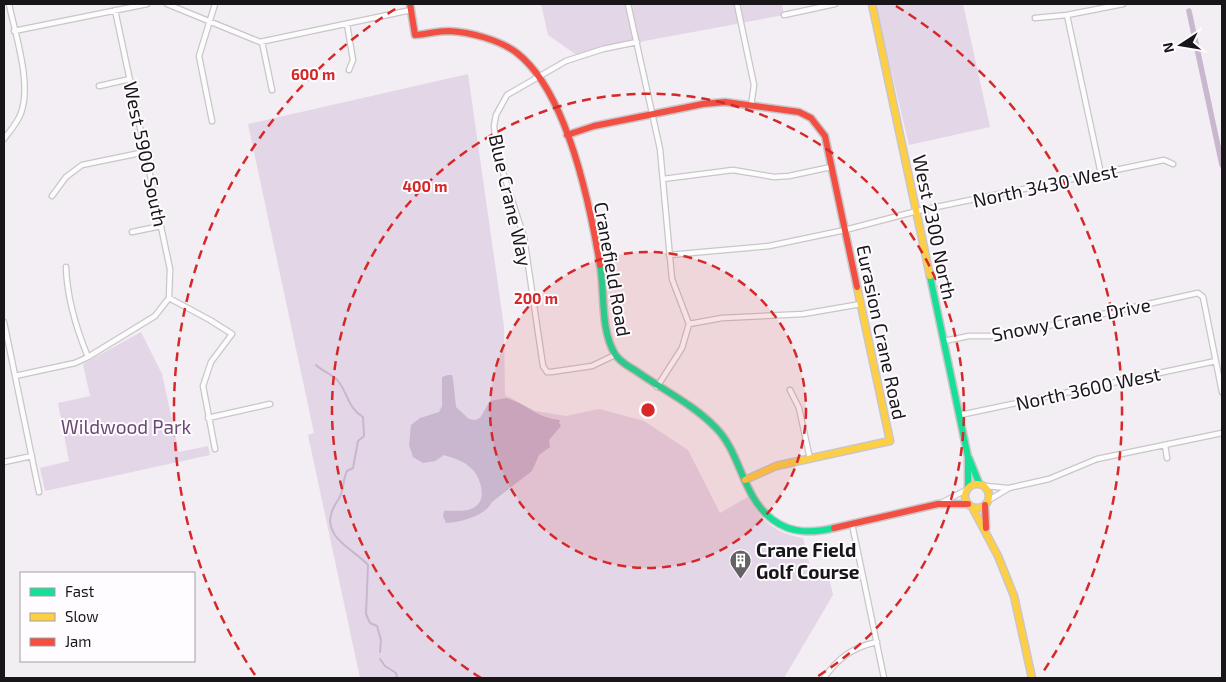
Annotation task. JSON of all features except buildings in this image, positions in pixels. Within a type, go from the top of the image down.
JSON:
[{"type":"street","points":[[4,139],[21,113],[25,98],[25,81],[9,4]]},
{"type":"street","points":[[14,31],[147,4]]},
{"type":"street","points":[[167,4],[262,42],[373,19],[411,7]]},
{"type":"street","points":[[212,121],[200,56],[215,4]]},
{"type":"street","points":[[628,4],[660,149],[670,254],[676,294],[689,324],[682,348],[657,387]]},
{"type":"street","points":[[567,135],[594,126],[703,104],[725,102],[751,106],[754,85],[737,4]]},
{"type":"street","points":[[784,15],[835,4]]},
{"type":"street","name":"West 2300 North","points":[[872,4],[968,457]]},
{"type":"street","points":[[1035,18],[1067,15],[1123,4]]},
{"type":"street","name":"Cranefield Road","points":[[411,7],[415,35],[449,31],[468,34],[504,46],[518,54],[539,77],[567,135],[590,214],[602,276],[609,338],[615,355],[657,387],[715,424],[726,440],[763,513],[770,520],[786,529],[809,532],[938,504],[970,505]]},
{"type":"street","name":"West 5900 South","points":[[115,10],[170,269],[169,298]]},
{"type":"street","points":[[1067,15],[1101,174]]},
{"type":"street","points":[[347,24],[353,60],[349,70]]},
{"type":"street","points":[[262,42],[272,90]]},
{"type":"street","name":"Blue Crane Way","points":[[615,355],[592,366],[547,372],[542,362],[524,237],[502,174],[494,126],[500,104],[507,95],[566,61],[603,49],[637,42]]},
{"type":"street","points":[[99,86],[130,79]]},
{"type":"street","name":"Eurasion Crane Road","points":[[751,106],[799,112],[811,118],[820,127],[825,136],[890,442],[810,459]]},
{"type":"street","points":[[52,196],[66,177],[82,165],[145,152]]},
{"type":"street","name":"North 3430 West","points":[[670,254],[769,246],[845,230],[917,211],[1164,160],[1173,164]]},
{"type":"street","points":[[663,179],[734,170],[774,177],[789,176],[831,167]]},
{"type":"street","points":[[132,232],[161,226]]},
{"type":"street","points":[[66,268],[66,285],[78,331],[88,357]]},
{"type":"street","name":"Snowy Crane Drive","points":[[944,341],[968,336],[1002,336],[1198,293],[1203,297],[1216,361]]},
{"type":"street","points":[[15,376],[75,363],[88,357],[155,316],[169,298],[232,334],[205,375],[203,386],[215,449]]},
{"type":"street","points":[[689,324],[722,318],[804,314],[861,304]]},
{"type":"street","points":[[4,322],[39,492]]},
{"type":"street","points":[[1216,361],[1222,392]]},
{"type":"street","name":"North 3600 West","points":[[960,415],[1216,361]]},
{"type":"street","points":[[745,480],[776,466],[810,459],[800,408],[790,390]]},
{"type":"street","points":[[208,418],[270,404]]},
{"type":"street","points":[[967,488],[982,485],[1009,488],[1049,479],[1097,460],[1222,433]]},
{"type":"street","points":[[1165,445],[1167,458]]},
{"type":"street","points":[[4,462],[32,456]]},
{"type":"street","points":[[968,457],[982,485],[989,493],[986,529]]},
{"type":"street","points":[[968,457],[965,497],[986,529],[1018,611],[1032,678]]},
{"type":"street","name":"Cranefield Road","points":[[938,504],[967,488]]},
{"type":"street","points":[[970,505],[978,508],[1009,488]]},
{"type":"street","points":[[852,524],[884,678]]},
{"type":"street","points":[[825,678],[832,667],[848,652],[860,646],[877,642]]},
{"type":"green space","points":[[541,4],[782,4],[784,15],[575,54],[548,35]]},
{"type":"green space","points":[[875,4],[963,4],[990,127],[909,145]]},
{"type":"green space","name":"Crane Field Golf Course","points":[[468,74],[504,327],[505,395],[535,411],[566,416],[599,409],[644,421],[688,450],[720,513],[748,497],[758,513],[770,525],[777,530],[803,538],[811,571],[827,568],[833,595],[784,678],[360,678],[308,435],[314,433],[248,124]]},
{"type":"green space","name":"Wildwood Park","points":[[141,332],[162,374],[179,452],[208,446],[210,455],[45,491],[40,468],[69,461],[58,403],[90,396],[83,364]]},
{"type":"shaded area","points":[[452,375],[453,379],[456,407],[469,419],[475,420],[480,418],[490,401],[506,398],[520,403],[545,417],[560,420],[561,426],[549,440],[550,447],[539,455],[532,471],[492,502],[479,515],[466,520],[446,523],[443,516],[444,511],[468,510],[477,506],[482,496],[478,478],[466,464],[444,455],[435,461],[423,463],[413,457],[409,445],[411,425],[420,418],[439,412],[442,406],[442,377]]},
{"type":"waterway","points":[[1189,11],[1222,165]]},
{"type":"waterway","points":[[316,365],[337,379],[352,406],[363,417],[364,436],[358,441],[353,468],[347,471],[342,491],[330,520],[332,529],[341,542],[368,565],[366,614],[370,623],[377,626],[381,640],[380,652]]},
{"type":"waterway","points":[[380,659],[385,666],[396,673],[397,678]]},
{"type":"traffic: fast","points":[[600,265],[607,333],[617,357],[626,365],[689,405],[716,428],[731,450],[755,499],[773,520],[780,525],[795,530],[818,531],[834,528]]},
{"type":"traffic: fast","points":[[930,276],[968,457],[968,487]]},
{"type":"traffic: fast","points":[[969,458],[979,483]]},
{"type":"traffic: slow","points":[[872,4],[930,276]]},
{"type":"traffic: slow","points":[[745,480],[776,466],[890,441],[857,287]]},
{"type":"traffic: slow","points":[[977,484],[986,487],[989,496],[986,505],[977,508],[968,505],[965,496],[968,487],[977,484]]},
{"type":"traffic: slow","points":[[972,507],[998,556],[1014,596],[1032,678]]},
{"type":"traffic: jam","points":[[410,4],[415,35],[449,31],[484,38],[510,48],[535,71],[550,94],[563,121],[574,151],[590,212],[600,265]]},
{"type":"traffic: jam","points":[[567,135],[594,126],[703,104],[725,102],[799,112],[811,118],[825,136],[857,287]]},
{"type":"traffic: jam","points":[[834,528],[938,504],[968,504]]},
{"type":"traffic: jam","points":[[985,505],[986,528]]},
{"type":"place","name":"Crane Field Golf Course","points":[[740,579]]}]
